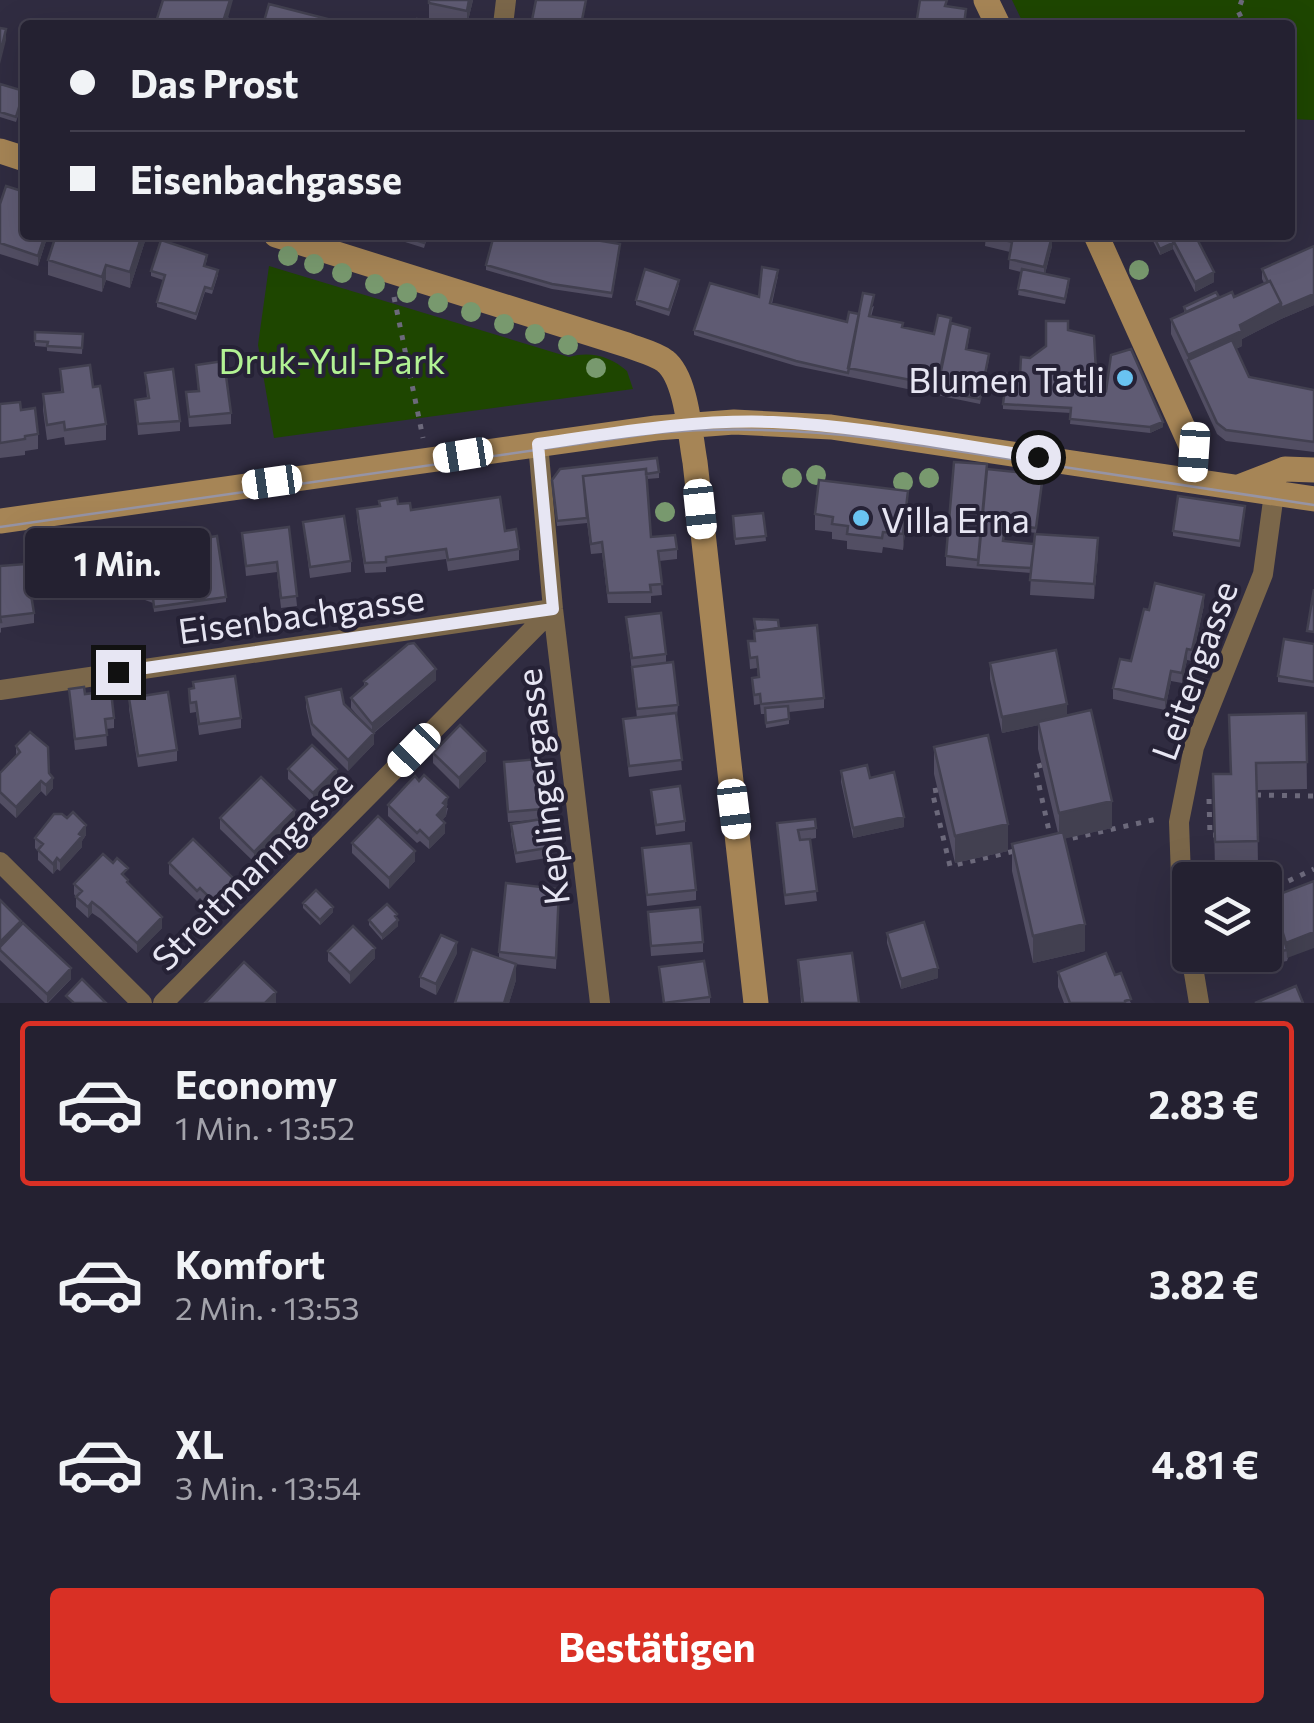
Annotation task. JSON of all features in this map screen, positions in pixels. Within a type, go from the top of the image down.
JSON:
[{"type":"main road","points":[[292,240],[658,357],[670,365],[678,378],[688,426],[756,1003]]},
{"type":"main road","points":[[1098,240],[1194,452],[1193,480]]},
{"type":"main road","points":[[0,521],[538,444],[747,422],[832,427],[1239,488],[1276,482],[1299,468],[1314,470]]},
{"type":"main road","points":[[1276,482],[1314,499]]},
{"type":"street","name":"Keplingergasse","points":[[538,444],[553,609],[600,1003]]},
{"type":"street","name":"Leitengasse","points":[[1180,862],[1179,822],[1194,747],[1263,574],[1276,482]]},
{"type":"street","name":"Eisenbachgasse","points":[[0,690],[553,609]]},
{"type":"street","name":"Streitmanngasse","points":[[163,1003],[553,609]]},
{"type":"street","points":[[0,862],[142,1003]]},
{"type":"street","name":"Leitengasse","points":[[1193,972],[1199,1003]]},
{"type":"path","points":[[388,269],[426,461]]},
{"type":"path","points":[[1042,765],[1034,767],[1045,795],[1052,843]]},
{"type":"path","points":[[938,790],[932,791],[950,866],[1018,851]]},
{"type":"path","points":[[1256,795],[1283,792],[1314,796]]},
{"type":"path","points":[[1200,796],[1220,796]]},
{"type":"path","points":[[1209,796],[1210,835],[1214,836]]},
{"type":"path","points":[[1035,847],[1164,817]]},
{"type":"path","points":[[1282,884],[1314,869]]},
{"type":"path","points":[[1301,876],[1305,887]]},
{"type":"green space","points":[[1012,0],[1314,0],[1314,120],[1295,119],[1295,20],[1022,20]]},
{"type":"green space","name":"Druk-Yul-Park","points":[[269,266],[569,357],[607,358],[627,371],[633,389],[274,438],[258,345]]},
{"type":"building","points":[[163,0],[230,0],[224,20],[157,20]]},
{"type":"building","points":[[429,0],[469,0],[467,11]]},
{"type":"building","points":[[536,0],[586,0],[582,20],[532,20]]},
{"type":"building","points":[[920,0],[947,0],[945,6],[966,9],[965,20],[917,20]]},
{"type":"building","points":[[269,4],[331,20],[264,20]]},
{"type":"building","points":[[0,28],[6,29],[0,54]]},
{"type":"building","points":[[0,84],[20,90],[16,117],[0,112]]},
{"type":"building","points":[[6,186],[20,190],[20,240],[43,240],[38,256],[0,243],[0,204]]},
{"type":"building","points":[[54,240],[140,240],[130,272],[106,265],[102,277],[48,260]]},
{"type":"building","points":[[161,240],[207,255],[204,266],[218,270],[212,289],[205,287],[196,314],[157,302],[165,275],[151,271]]},
{"type":"building","points":[[493,240],[596,240],[620,244],[612,293],[552,284],[486,265]]},
{"type":"building","points":[[1005,240],[1051,240],[1044,267],[1009,259],[1012,242]]},
{"type":"building","points":[[1156,240],[1173,240],[1173,243],[1160,249]]},
{"type":"building","points":[[1173,240],[1198,240],[1214,272],[1195,282]]},
{"type":"building","points":[[1314,246],[1314,294],[1281,308],[1262,269]]},
{"type":"building","points":[[762,267],[778,270],[770,303],[847,322],[849,312],[859,314],[848,373],[694,330],[710,283],[759,297]]},
{"type":"building","points":[[645,269],[679,280],[669,310],[636,300]]},
{"type":"building","points":[[1022,269],[1069,279],[1065,299],[1018,289]]},
{"type":"building","points":[[1270,281],[1281,303],[1240,325],[1242,331],[1188,355],[1171,319],[1232,292],[1234,297]]},
{"type":"building","points":[[1216,292],[1219,297],[1186,312],[1184,307]]},
{"type":"building","points":[[863,293],[874,295],[869,316],[903,323],[902,327],[934,334],[938,315],[951,318],[937,385],[848,368]]},
{"type":"building","points":[[1046,321],[1068,321],[1068,330],[1094,336],[1097,388],[1106,391],[1111,355],[1131,349],[1163,422],[1150,427],[1070,419],[1071,408],[1003,404],[1007,374],[1020,376],[1021,357],[1030,358],[1046,346]]},
{"type":"building","points":[[951,323],[970,328],[966,349],[989,354],[980,399],[937,390]]},
{"type":"building","points":[[35,332],[83,334],[82,348],[47,346],[48,342],[35,341]]},
{"type":"building","points":[[1232,340],[1249,377],[1314,390],[1314,442],[1226,430],[1217,423],[1188,360]]},
{"type":"building","points":[[224,361],[231,413],[189,417],[186,392],[199,391],[196,365]]},
{"type":"building","points":[[90,365],[93,387],[100,386],[106,424],[65,430],[64,422],[47,425],[43,394],[63,392],[60,369]]},
{"type":"building","points":[[173,369],[180,421],[138,424],[135,400],[149,398],[145,373]]},
{"type":"building","points":[[20,402],[21,410],[35,408],[38,434],[0,443],[0,404]]},
{"type":"building","points":[[657,458],[659,472],[646,474],[646,469],[583,476],[587,518],[557,521],[552,480],[560,469]]},
{"type":"building","points":[[954,462],[987,464],[978,560],[946,556]]},
{"type":"building","points":[[646,469],[651,537],[675,535],[677,549],[658,551],[662,584],[650,585],[651,592],[608,593],[602,542],[591,544],[583,476]]},
{"type":"building","points":[[987,469],[1043,475],[1036,528],[1005,524],[1003,541],[1034,544],[1031,568],[978,565]]},
{"type":"building","name":"Villa Erna","points":[[819,480],[908,491],[903,534],[883,532],[882,538],[847,534],[848,526],[832,524],[833,517],[815,514]]},
{"type":"building","points":[[1178,496],[1245,506],[1240,541],[1173,531]]},
{"type":"building","points":[[500,497],[505,531],[516,529],[519,549],[448,560],[446,549],[365,563],[357,509],[380,506],[379,501],[397,498],[398,504],[410,503],[411,510]]},
{"type":"building","points":[[763,513],[766,536],[735,539],[733,516]]},
{"type":"building","points":[[344,516],[351,561],[310,567],[303,522]]},
{"type":"building","points":[[289,527],[297,596],[281,598],[277,562],[246,566],[242,533]]},
{"type":"building","points":[[1035,534],[1098,538],[1094,584],[1030,580]]},
{"type":"building","points":[[217,536],[226,597],[154,607],[153,598],[145,594],[143,581],[150,576],[147,557],[188,552],[199,539]]},
{"type":"building","points":[[26,564],[34,613],[0,617],[0,566]]},
{"type":"building","points":[[1155,583],[1204,595],[1192,650],[1187,649],[1182,673],[1171,671],[1165,700],[1113,688],[1120,659],[1131,661]]},
{"type":"building","points":[[1314,589],[1314,632],[1307,631]]},
{"type":"building","points":[[661,613],[666,654],[632,658],[626,617]]},
{"type":"building","points":[[754,619],[778,620],[779,628],[756,631]]},
{"type":"building","points":[[817,625],[824,698],[761,704],[760,694],[754,695],[752,678],[759,677],[757,657],[750,658],[748,641],[755,641],[754,631]]},
{"type":"building","points":[[1284,639],[1314,644],[1314,682],[1278,676]]},
{"type":"building","points":[[414,643],[436,669],[372,724],[351,698],[367,684],[364,681]]},
{"type":"building","points":[[1056,650],[1067,704],[1002,717],[990,663]]},
{"type":"building","points":[[673,662],[678,705],[637,709],[632,667]]},
{"type":"building","points":[[235,676],[241,718],[199,724],[196,702],[190,703],[193,682]]},
{"type":"building","points":[[84,687],[85,694],[111,691],[114,718],[105,719],[107,735],[75,739],[69,689]]},
{"type":"building","points":[[341,689],[344,704],[374,733],[348,760],[312,724],[306,697]]},
{"type":"building","points":[[168,692],[177,750],[138,756],[129,698]]},
{"type":"building","points":[[788,706],[789,719],[766,723],[765,708]]},
{"type":"building","points":[[1091,710],[1112,801],[1059,813],[1038,722]]},
{"type":"building","points":[[676,713],[682,760],[629,766],[623,719]]},
{"type":"building","points":[[1306,713],[1307,762],[1256,763],[1258,841],[1215,842],[1213,774],[1231,774],[1229,715]]},
{"type":"building","points":[[460,725],[486,751],[459,778],[433,753]]},
{"type":"building","points":[[30,732],[48,747],[49,773],[53,778],[46,785],[41,781],[16,807],[0,792],[0,773],[20,752],[16,746]]},
{"type":"building","points":[[988,735],[1008,824],[955,836],[934,747]]},
{"type":"building","points":[[312,745],[337,769],[313,793],[288,769]]},
{"type":"building","points":[[538,759],[542,809],[508,812],[504,762]]},
{"type":"building","points":[[867,765],[870,778],[894,772],[904,817],[853,828],[841,771]]},
{"type":"building","points":[[424,775],[448,797],[437,815],[445,823],[429,839],[420,830],[417,833],[388,805],[415,776],[419,781]]},
{"type":"building","points":[[261,777],[295,810],[254,852],[220,818]]},
{"type":"building","points":[[680,786],[685,821],[656,825],[651,790]]},
{"type":"building","points":[[73,812],[86,825],[79,834],[82,836],[53,864],[38,850],[43,844],[35,838],[54,814],[67,818]]},
{"type":"building","points":[[378,816],[415,851],[389,878],[352,843]]},
{"type":"building","points":[[548,818],[553,847],[516,853],[511,824]]},
{"type":"building","points":[[815,819],[816,828],[798,830],[800,840],[810,839],[817,891],[785,895],[777,823]]},
{"type":"building","points":[[1063,832],[1085,924],[1033,936],[1012,844]]},
{"type":"building","points":[[193,839],[234,879],[213,901],[169,863]]},
{"type":"building","points":[[691,843],[696,890],[647,895],[642,848]]},
{"type":"building","points":[[103,854],[113,863],[117,858],[128,868],[122,874],[127,882],[162,917],[137,943],[92,902],[88,907],[76,897],[82,891],[74,884]]},
{"type":"building","points":[[1314,881],[1314,932],[1286,943],[1282,893]]},
{"type":"building","points":[[506,883],[559,889],[556,958],[499,952]]},
{"type":"building","points":[[316,890],[333,907],[320,920],[303,903]]},
{"type":"building","points":[[0,900],[21,921],[0,942]]},
{"type":"building","points":[[387,904],[398,920],[382,935],[369,920]]},
{"type":"building","points":[[700,907],[703,942],[651,946],[648,912]]},
{"type":"building","points":[[924,922],[938,968],[901,979],[887,933]]},
{"type":"building","points":[[23,923],[71,968],[47,994],[0,950]]},
{"type":"building","points":[[353,926],[375,948],[350,973],[328,951]]},
{"type":"building","points":[[441,935],[457,942],[436,984],[420,977]]},
{"type":"building","points":[[472,949],[516,964],[504,1003],[455,1003]]},
{"type":"building","points":[[852,953],[859,1003],[803,1003],[798,960]]},
{"type":"building","points":[[1106,953],[1115,975],[1121,973],[1131,999],[1125,1003],[1070,1003],[1058,972]]},
{"type":"building","points":[[704,961],[710,997],[664,1003],[659,967]]},
{"type":"building","points":[[244,962],[276,992],[265,1003],[205,1003]]},
{"type":"building","points":[[82,979],[106,1003],[74,1003],[66,996]]},
{"type":"building","points":[[1296,986],[1303,1003],[1255,1003]]},
{"type":"tram line","points":[[0,527],[655,433],[709,430],[791,431],[872,438],[1314,505]]},
{"type":"place","name":"Blumen Tatli","points":[[1125,378]]},
{"type":"place","name":"Villa Erna","points":[[861,518]]},
{"type":"route","points":[[118,672],[553,609],[538,444],[656,428],[774,422],[1038,457]]}]
